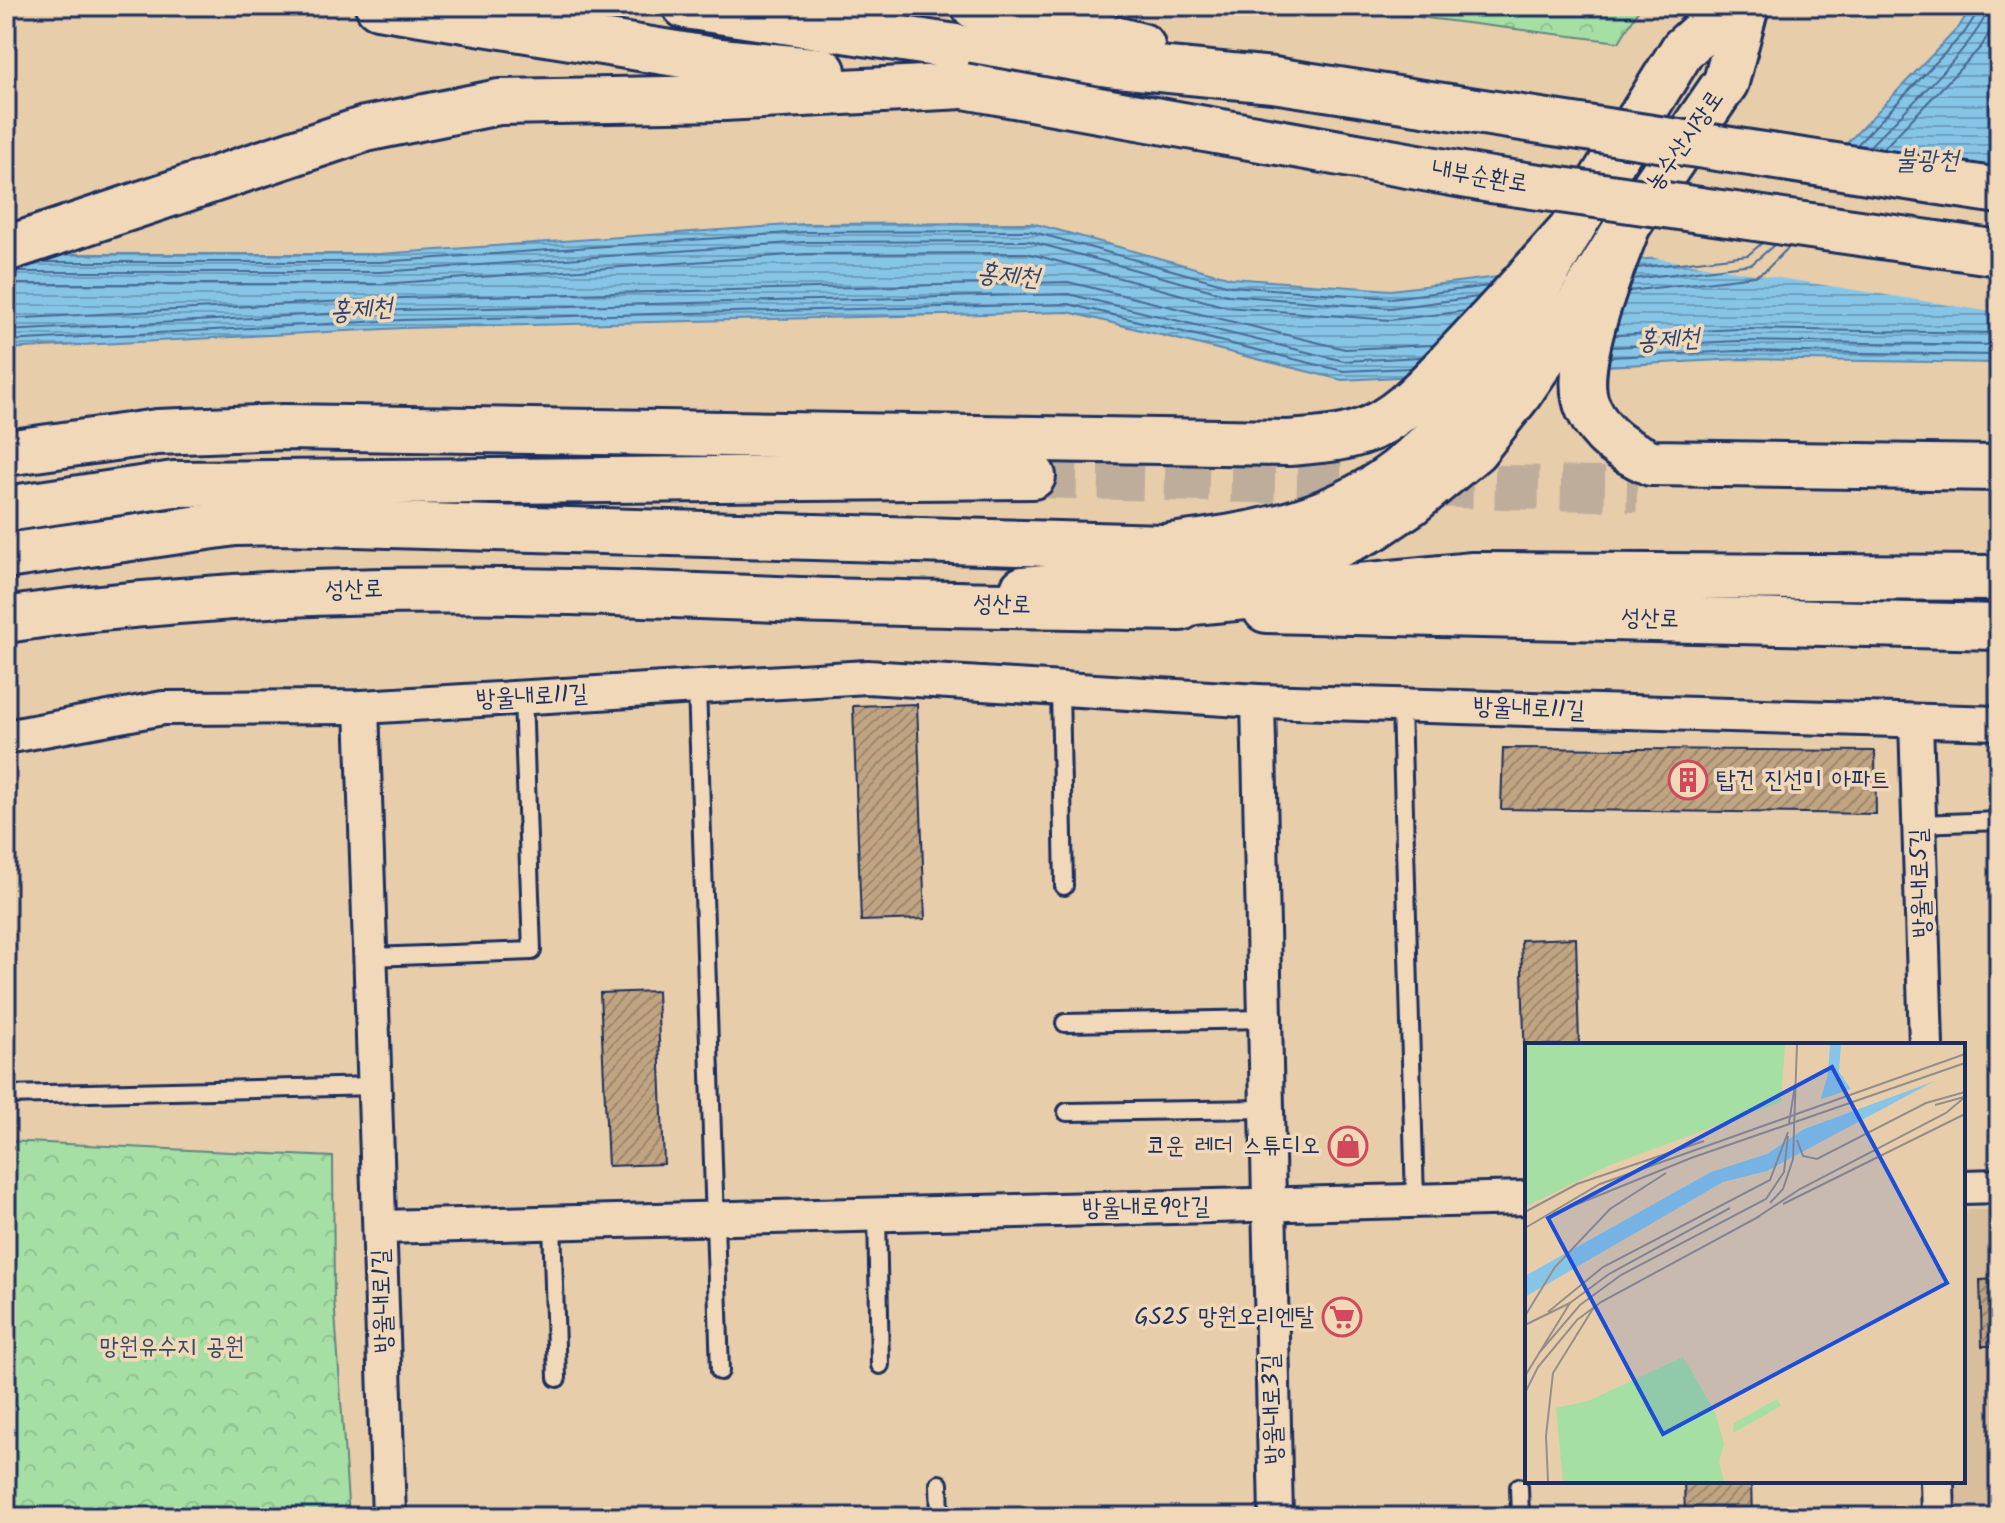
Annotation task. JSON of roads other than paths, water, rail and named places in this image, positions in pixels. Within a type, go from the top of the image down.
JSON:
[{"type":"main road","points":[[378,6],[720,61],[964,86]]},
{"type":"main road","points":[[685,6],[1002,54],[1273,80],[1999,191]]},
{"type":"main road","points":[[974,6],[1010,12],[1273,80]]},
{"type":"main road","points":[[861,602],[1236,572],[1329,549],[1374,528],[1410,504],[1456,443],[1480,384],[1683,49],[1731,6]]},
{"type":"main road","name":"농수산시장로","points":[[1628,225],[1726,82],[1746,6]]},
{"type":"main road","points":[[6,249],[365,129],[499,102],[723,98],[964,86]]},
{"type":"main road","name":"내부순환로","points":[[964,86],[1491,180],[1999,253]]},
{"type":"main road","points":[[6,556],[235,523],[285,522],[1163,547],[1257,533],[1302,520],[1352,500],[1399,470],[1456,443],[1519,394],[1628,225]]},
{"type":"main road","points":[[1628,225],[1597,306],[1589,336],[1584,379],[1586,405],[1630,470],[1999,498]]},
{"type":"main road","points":[[6,453],[157,432],[284,427],[1288,443],[1330,439],[1360,433],[1384,421],[1419,393],[1495,316],[1571,230]]},
{"type":"main road","points":[[1630,470],[1651,463],[1999,468]]},
{"type":"main road","points":[[6,509],[174,484],[1033,476]]},
{"type":"main road","points":[[1142,607],[1473,575],[1999,578]]},
{"type":"main road","name":"성산로","points":[[6,620],[237,595],[392,589],[1999,627]]},
{"type":"street","name":"방울내로11길","points":[[6,737],[163,708],[362,707],[867,677],[1258,701],[1999,723]]},
{"type":"street","name":"방울내로3길","points":[[1258,701],[1276,1517]]},
{"type":"street","name":"방울내로1길","points":[[362,707],[389,1517]]},
{"type":"street","name":"방울내로5길","points":[[1916,721],[1926,1043]]},
{"type":"street","points":[[1965,1187],[1999,1186]]},
{"type":"street","name":"방울내로9안길","points":[[380,1227],[1525,1198]]},
{"type":"street","points":[[1937,1483],[1938,1517]]},
{"type":"lane","points":[[697,687],[720,1371]]},
{"type":"lane","points":[[1060,689],[1064,886]]},
{"type":"lane","points":[[371,957],[532,951],[523,697]]},
{"type":"lane","points":[[1401,706],[1415,1200]]},
{"type":"lane","points":[[1919,824],[1999,821]]},
{"type":"lane","points":[[1065,1023],[1264,1019]]},
{"type":"lane","points":[[6,1095],[375,1086]]},
{"type":"lane","points":[[1067,1112],[1265,1109]]},
{"type":"lane","points":[[877,1215],[880,1365]]},
{"type":"lane","points":[[552,1223],[557,1378]]},
{"type":"lane","points":[[939,1484],[940,1517]]},
{"type":"lane","points":[[1519,1487],[1520,1517]]},
{"type":"water","points":[[1972,6],[1999,6],[1999,363],[1740,359],[1342,380],[1068,312],[403,328],[6,349],[6,254],[380,254],[804,224],[1032,223],[1231,278],[1391,290],[1747,247],[1959,27]]},
{"type":"tunnel","points":[[1033,476],[1637,490]]},
{"type":"place","name":"탑건 진선미 아파트","points":[[1688,780]]},
{"type":"place","name":"코운 레더 스튜디오","points":[[1348,1146]]},
{"type":"place","name":"GS25 망원오리엔탈","points":[[1342,1317]]},
{"type":"water label","name":"불광천","points":[[1927,161]]},
{"type":"water label","name":"홍제천","points":[[1008,276]]},
{"type":"water label","name":"홍제천","points":[[361,310]]},
{"type":"water label","name":"홍제천","points":[[1668,340]]},
{"type":"park label","name":"망원유수지 공원","points":[[172,1347]]}]
